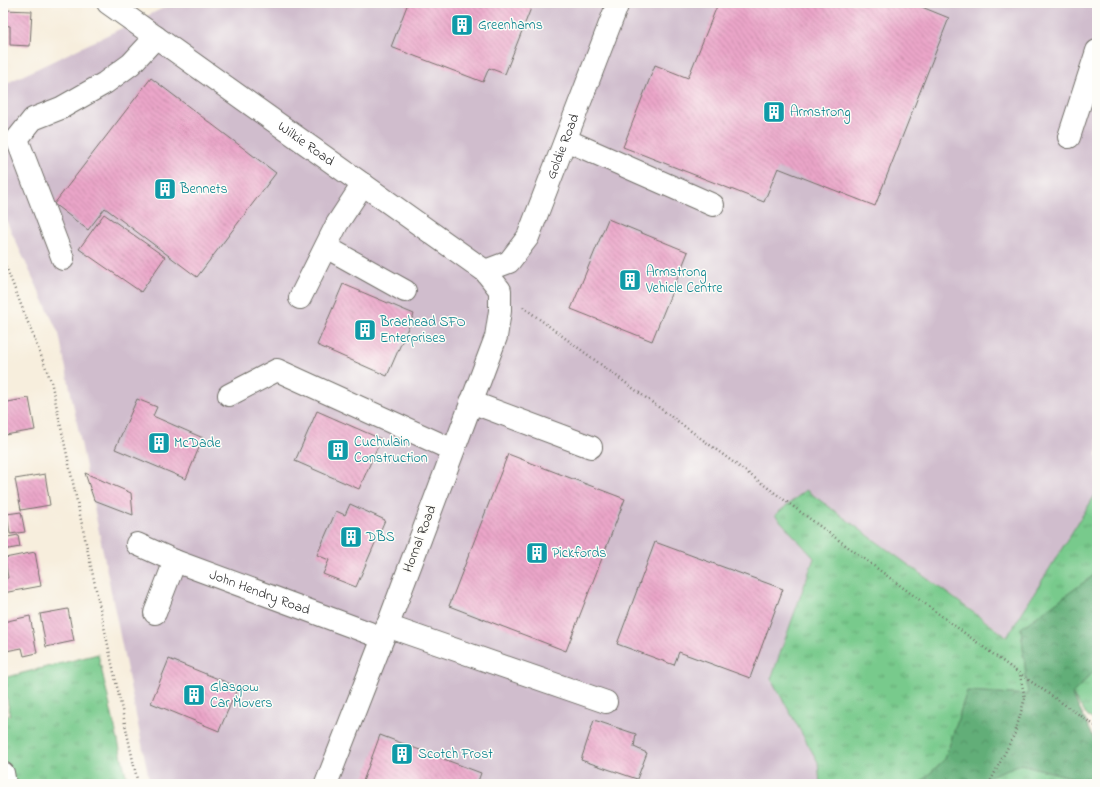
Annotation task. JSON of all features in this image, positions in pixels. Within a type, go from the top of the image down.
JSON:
[{"type":"street","name":"Wilkie Road","points":[[108,3],[485,271],[500,290]]},
{"type":"street","name":"Goldie Road","points":[[485,271],[509,262],[528,237],[618,3]]},
{"type":"street","points":[[63,259],[17,139],[33,119],[61,108],[105,83],[131,64],[156,37]]},
{"type":"street","points":[[1069,137],[1097,50]]},
{"type":"street","points":[[566,140],[713,205]]},
{"type":"street","points":[[300,298],[337,224],[363,184]]},
{"type":"street","points":[[326,247],[405,291]]},
{"type":"street","name":"Hornal Road","points":[[326,784],[496,337],[500,311],[500,290]]},
{"type":"street","points":[[229,396],[277,370],[453,450]]},
{"type":"street","points":[[471,402],[591,447]]},
{"type":"street","name":"John Hendry Road","points":[[137,544],[175,561],[385,632],[606,702]]},
{"type":"street","points":[[155,613],[175,561]]},
{"type":"street","points":[[3,773],[5,784]]},
{"type":"path","points":[[3,259],[51,381],[138,784]]},
{"type":"path","points":[[500,290],[1020,674],[1097,727]]},
{"type":"path","points":[[989,784],[1015,733],[1025,698],[1020,674]]},
{"type":"shaded area","points":[[174,3],[1097,3],[1097,492],[1008,637],[806,490],[775,515],[814,558],[771,679],[818,762],[820,784],[150,784],[59,334],[3,214],[3,85]]},
{"type":"green space","points":[[806,490],[1007,637],[1097,492],[1097,576],[1094,575],[1021,628],[1028,695],[967,691],[945,759],[919,784],[820,784],[818,762],[771,679],[814,558],[775,515]]},
{"type":"green space","points":[[1094,575],[1097,576],[1097,668],[1072,694],[1097,744],[1097,775],[1085,781],[1021,764],[987,777],[983,784],[919,784],[945,759],[967,691],[1028,695],[1021,628]]},
{"type":"green space","points":[[98,654],[128,784],[3,784],[3,717],[10,715],[3,678]]},
{"type":"green space","points":[[1097,668],[1097,722],[1087,716],[1072,694]]},
{"type":"green space","points":[[1021,764],[1085,781],[1097,775],[1097,784],[983,784],[987,777]]},
{"type":"building","name":"Greenhams","points":[[408,3],[533,3],[505,74],[489,68],[483,82],[391,47]]},
{"type":"building","name":"Armstrong","points":[[709,3],[912,3],[949,18],[875,206],[778,168],[764,202],[623,147],[655,65],[688,78],[717,6]]},
{"type":"building","points":[[3,10],[32,11],[30,46],[10,45],[10,26],[3,25]]},
{"type":"building","name":"Bennets","points":[[151,78],[276,173],[197,277],[105,208],[88,230],[54,204]]},
{"type":"building","points":[[104,214],[165,257],[141,292],[79,249]]},
{"type":"building","name":"Armstrong Vehicle Centre","points":[[608,219],[688,252],[652,341],[571,309]]},
{"type":"building","name":"Braehead SFO Enterprises","points":[[343,284],[414,314],[387,376],[317,345]]},
{"type":"building","points":[[29,398],[35,430],[5,435],[3,403]]},
{"type":"building","name":"McDade","points":[[137,399],[157,407],[153,416],[203,438],[186,479],[115,449]]},
{"type":"building","name":"Cuchulain Construction","points":[[317,411],[381,439],[359,489],[295,461]]},
{"type":"building","name":"Pickfords","points":[[508,454],[625,499],[566,651],[449,606]]},
{"type":"building","points":[[85,473],[131,493],[133,515],[94,500]]},
{"type":"building","points":[[45,474],[50,505],[21,510],[15,479]]},
{"type":"building","name":"DBS","points":[[350,504],[385,520],[356,587],[323,574],[329,560],[317,555],[336,511],[345,515]]},
{"type":"building","points":[[21,512],[25,532],[10,534],[7,514]]},
{"type":"building","points":[[18,535],[20,547],[3,550],[3,538]]},
{"type":"building","points":[[655,542],[783,589],[750,678],[679,652],[674,665],[617,644]]},
{"type":"building","points":[[35,552],[41,586],[3,593],[3,579],[8,578],[5,558]]},
{"type":"building","points":[[68,609],[74,641],[46,647],[40,614]]},
{"type":"building","points":[[30,616],[37,653],[24,656],[22,648],[6,651],[3,635],[3,622]]},
{"type":"building","name":"Glasgow Car Movers","points":[[169,659],[238,687],[219,731],[151,703]]},
{"type":"building","points":[[594,720],[636,734],[634,747],[647,753],[637,779],[581,760]]},
{"type":"building","name":"Scotch Frost","points":[[380,735],[481,773],[477,784],[362,784]]},
{"type":"place","name":"Greenhams","points":[[462,25]]},
{"type":"place","name":"Armstrong","points":[[774,112]]},
{"type":"place","name":"Bennets","points":[[165,189]]},
{"type":"place","name":"Armstrong Vehicle Centre","points":[[630,280]]},
{"type":"place","name":"Braehead SFO Enterprises","points":[[365,330]]},
{"type":"place","name":"McDade","points":[[159,443]]},
{"type":"place","name":"Cuchulain Construction","points":[[338,450]]},
{"type":"place","name":"DBS","points":[[351,537]]},
{"type":"place","name":"Pickfords","points":[[537,553]]},
{"type":"place","name":"Glasgow Car Movers","points":[[194,695]]},
{"type":"place","name":"Scotch Frost","points":[[402,754]]}]
